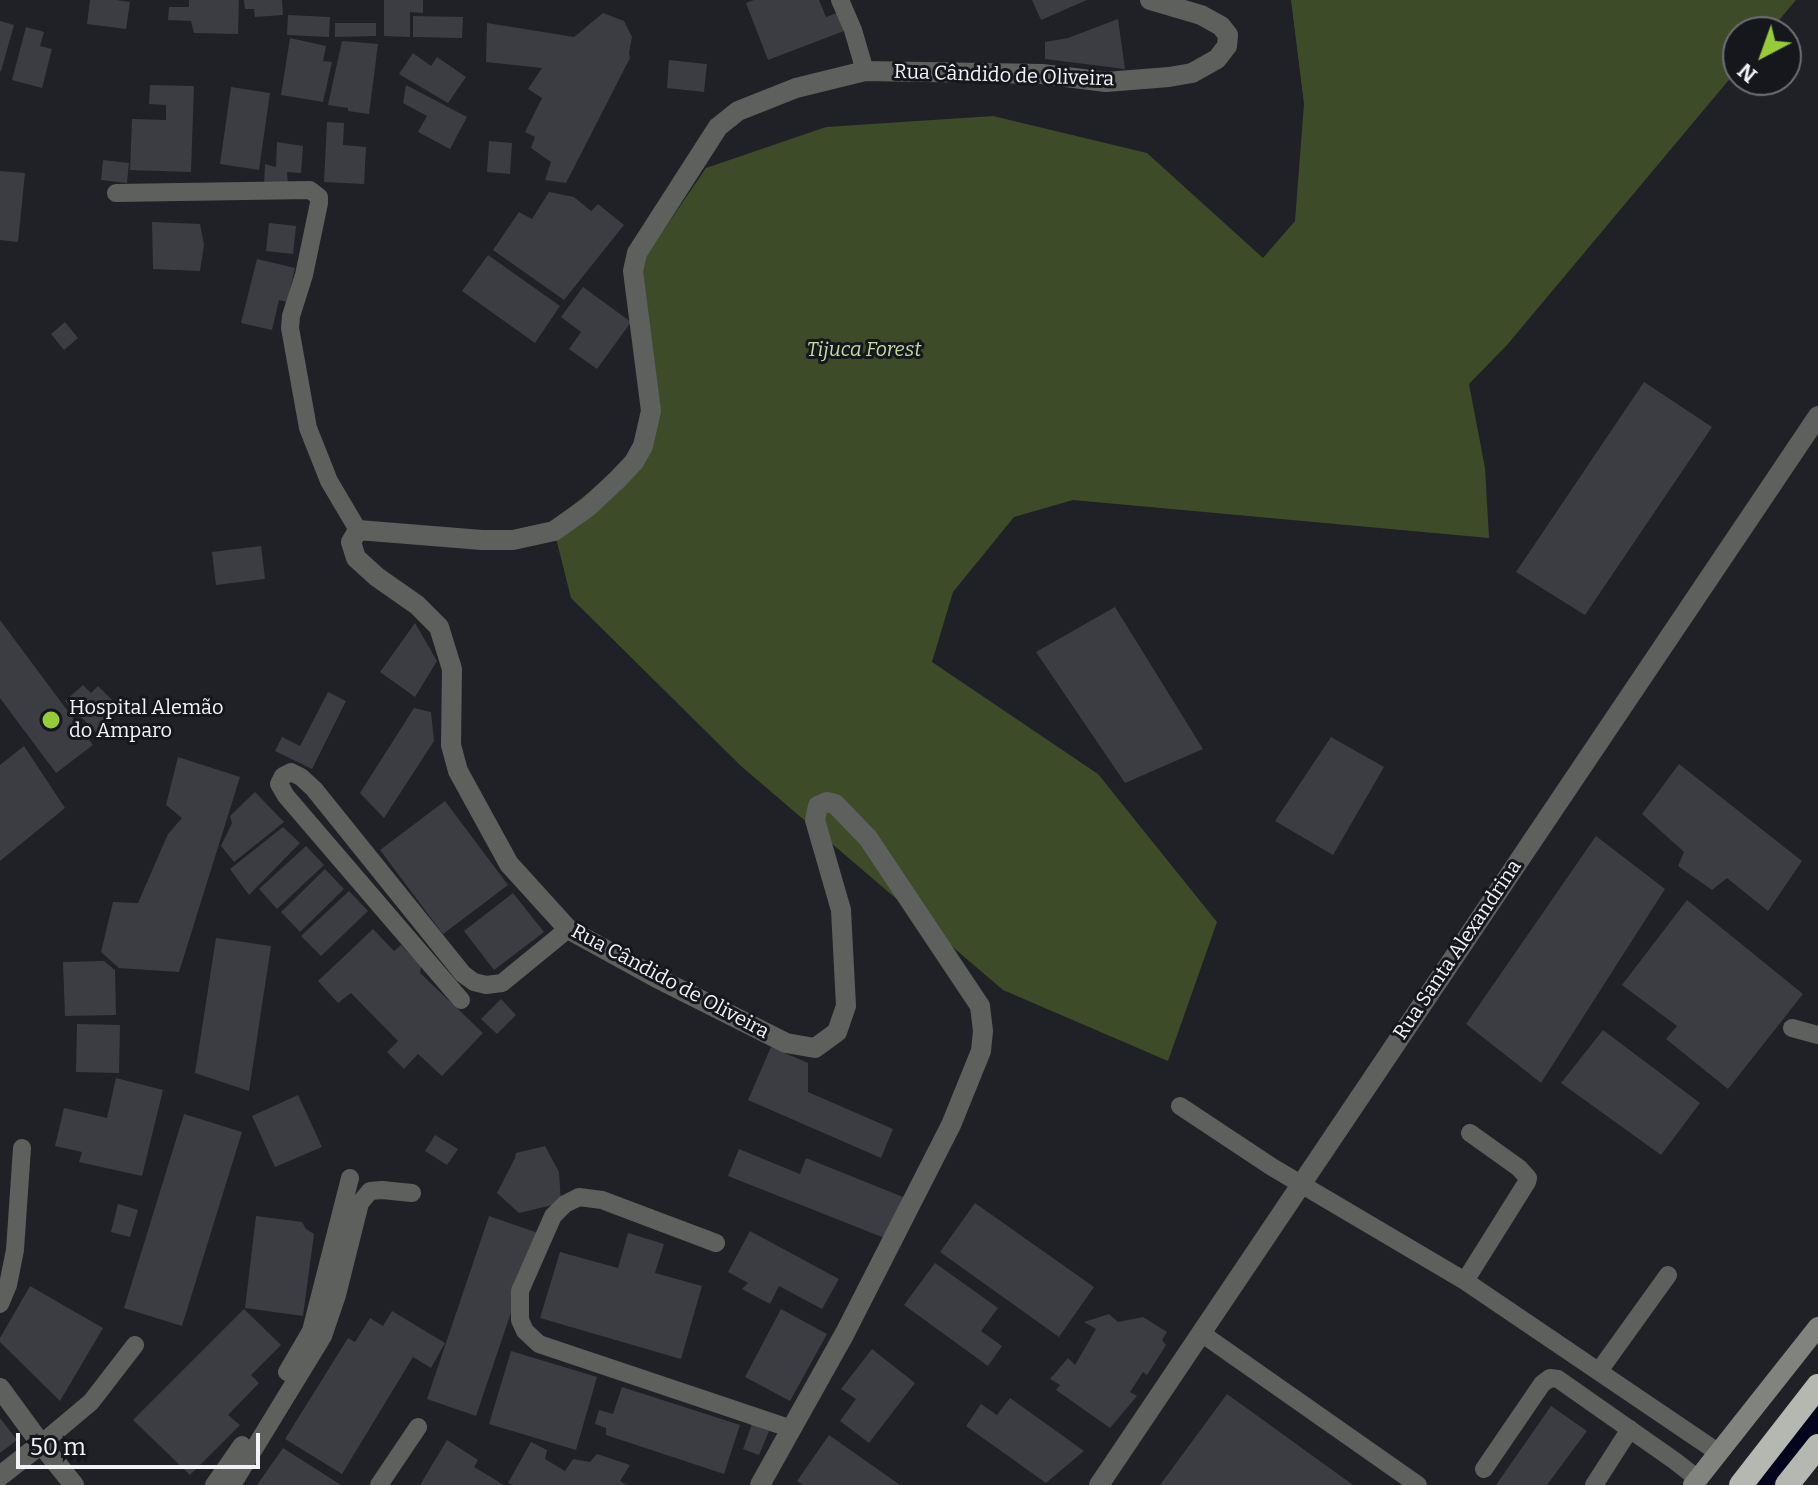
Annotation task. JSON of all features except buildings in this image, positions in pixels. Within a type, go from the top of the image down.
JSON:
[{"type":"highway","points":[[1741,1485],[1818,1386]]},
{"type":"highway","points":[[1787,1485],[1818,1446]]},
{"type":"main road","points":[[1696,1482],[1818,1327]]},
{"type":"street","name":"Rua Cândido de Oliveira","points":[[760,1485],[845,1333],[951,1125],[981,1051],[983,1031],[980,1006],[868,838],[835,804],[827,802],[818,806],[815,820],[841,910],[846,1006],[837,1032],[815,1048],[786,1043],[568,929],[509,864],[458,771],[451,745],[452,669],[439,627],[417,605],[356,558],[351,542],[358,530],[482,540],[513,540],[554,531],[588,507],[634,462],[643,446],[651,411],[633,271],[637,253],[718,127],[738,111],[796,88],[865,71],[1042,74],[1106,82],[1169,77],[1192,73],[1217,59],[1227,46],[1228,35],[1221,26],[1201,15],[1150,0]]},
{"type":"street","name":"Rua Santa Alexandrina","points":[[1099,1485],[1818,416]]},
{"type":"street","points":[[0,1388],[74,1485]]},
{"type":"street","points":[[0,1476],[41,1444]]},
{"type":"lane","points":[[840,0],[865,71]]},
{"type":"lane","points":[[116,193],[310,190],[319,197],[290,328],[308,428],[329,481],[358,530]]},
{"type":"lane","points":[[461,1000],[286,796],[279,784],[283,776],[291,772],[314,789],[463,974],[474,982],[486,985],[502,983],[568,929]]},
{"type":"lane","points":[[1792,1028],[1818,1035]]},
{"type":"lane","points":[[1180,1106],[1272,1167],[1465,1281],[1719,1453]]},
{"type":"lane","points":[[1465,1281],[1528,1178],[1470,1133]]},
{"type":"lane","points":[[0,1304],[8,1285],[15,1250],[22,1148]]},
{"type":"lane","points":[[214,1485],[272,1400],[311,1331],[350,1178]]},
{"type":"lane","points":[[232,1485],[323,1336],[337,1295],[360,1203],[370,1191],[412,1193]]},
{"type":"lane","points":[[716,1243],[602,1200],[579,1197],[565,1204],[553,1216],[520,1291],[520,1320],[525,1331],[539,1344],[792,1429]]},
{"type":"lane","points":[[1599,1371],[1668,1275]]},
{"type":"lane","points":[[1201,1333],[1418,1485]]},
{"type":"lane","points":[[41,1444],[91,1402],[135,1345]]},
{"type":"lane","points":[[1484,1469],[1542,1384],[1550,1378],[1558,1379],[1630,1429],[1696,1482]]},
{"type":"lane","points":[[379,1485],[418,1427]]},
{"type":"lane","points":[[1594,1485],[1630,1429]]},
{"type":"green space","name":"Tijuca Forest","points":[[1291,0],[1796,0],[1782,16],[1722,16],[1722,88],[1507,345],[1469,384],[1485,468],[1489,538],[1073,500],[1014,517],[953,592],[932,662],[1098,774],[1217,922],[1168,1061],[1003,990],[741,766],[571,598],[552,522],[644,448],[635,272],[706,168],[826,127],[993,116],[1147,153],[1263,258],[1295,221],[1304,104]]},
{"type":"waterway","points":[[1766,1485],[1818,1418]]},
{"type":"place","name":"Hospital Alemão do Amparo","points":[[51,720]]}]
